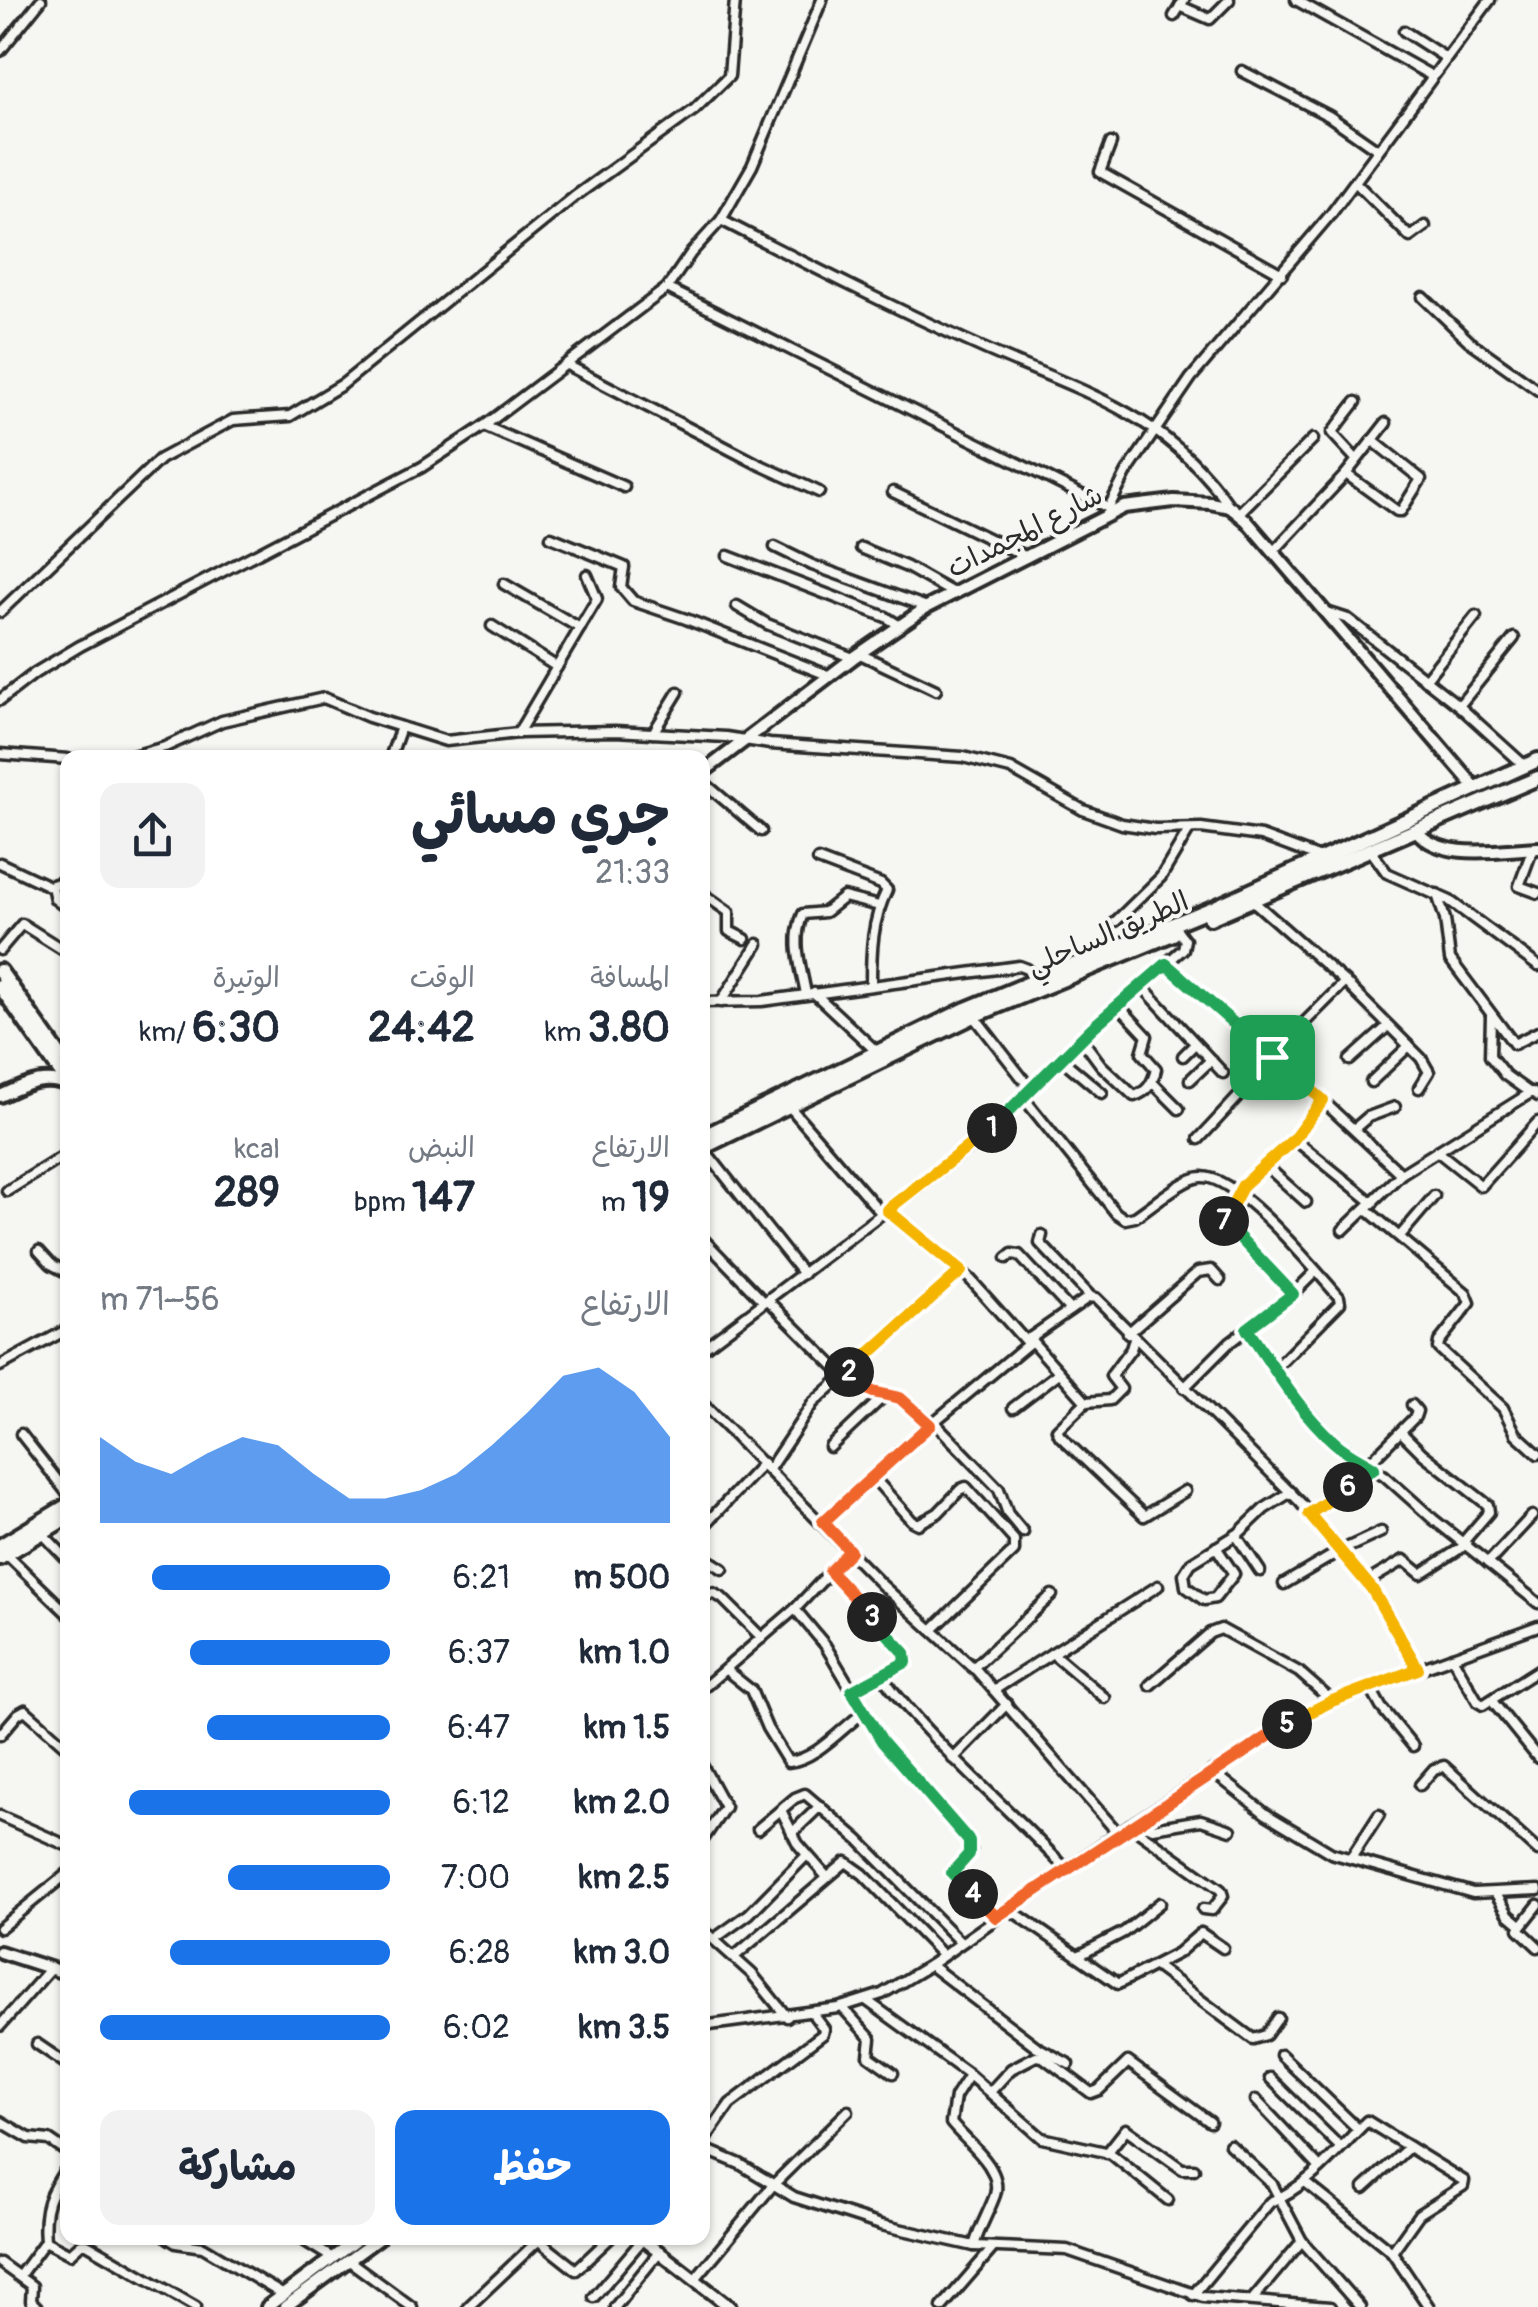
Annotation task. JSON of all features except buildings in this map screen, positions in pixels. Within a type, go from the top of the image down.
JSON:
[{"type":"highway","name":"الطريق الساحلي","points":[[710,1145],[974,1016],[1534,762]]},
{"type":"highway","name":"الطريق الساحلي","points":[[710,1134],[966,1009],[1253,900],[1538,778]]},
{"type":"highway","points":[[0,971],[60,1056]]},
{"type":"highway","points":[[0,986],[60,1071]]},
{"type":"highway","points":[[2,1549],[60,1509]]},
{"type":"highway","points":[[2,1549],[60,1526]]},
{"type":"main road","name":"شارع المجمدات","points":[[710,766],[927,608],[1110,510],[1152,502],[1234,510]]},
{"type":"main road","points":[[1234,510],[1475,787]]},
{"type":"main road","points":[[1417,831],[1424,839],[1450,848],[1536,848]]},
{"type":"main road","points":[[39,1080],[49,1067],[49,1054]]},
{"type":"main road","points":[[0,1096],[39,1080],[60,1082]]},
{"type":"main road","points":[[2,1955],[60,1971]]},
{"type":"main road","points":[[285,2307],[331,2258],[349,2245]]},
{"type":"main road","points":[[267,2307],[282,2294],[369,2245]]},
{"type":"main road","points":[[652,2245],[727,2306]]},
{"type":"street","points":[[0,51],[41,0]]},
{"type":"street","points":[[0,612],[160,459],[233,420],[290,416],[343,384],[574,197],[694,110],[730,76],[735,0]]},
{"type":"street","points":[[0,700],[64,655],[422,467],[484,426],[667,288],[721,220],[772,123],[822,0]]},
{"type":"street","points":[[1174,16],[1182,3],[1212,18],[1228,0]]},
{"type":"street","points":[[1296,0],[1432,76]]},
{"type":"street","points":[[667,288],[1110,510],[1127,472],[1192,378],[1355,182],[1490,0]]},
{"type":"street","points":[[1404,31],[1446,58]]},
{"type":"street","points":[[1242,72],[1329,116],[1378,150]]},
{"type":"street","points":[[1111,142],[1100,172],[1282,274]]},
{"type":"street","points":[[1355,182],[1410,237],[1425,226]]},
{"type":"street","points":[[721,220],[982,348],[1138,416],[1209,478],[1234,510],[1313,439]]},
{"type":"street","points":[[1423,297],[1469,341],[1538,390]]},
{"type":"street","points":[[567,365],[819,492]]},
{"type":"street","points":[[1356,402],[1332,433],[1356,459]]},
{"type":"street","points":[[1273,552],[1346,474],[1386,424]]},
{"type":"street","points":[[484,426],[624,487]]},
{"type":"street","points":[[1346,474],[1397,512],[1401,511],[1421,480],[1372,440]]},
{"type":"street","points":[[893,492],[1027,557]]},
{"type":"street","points":[[552,537],[624,567],[621,587],[632,601],[686,618],[830,676]]},
{"type":"street","points":[[775,547],[927,608]]},
{"type":"street","points":[[862,548],[907,566],[953,593]]},
{"type":"street","points":[[728,556],[886,617],[900,626]]},
{"type":"street","points":[[518,732],[597,599],[587,574]]},
{"type":"street","points":[[504,584],[580,628]]},
{"type":"street","points":[[737,606],[766,624],[857,656],[936,690]]},
{"type":"street","points":[[1323,611],[1348,619],[1534,762]]},
{"type":"street","points":[[1426,680],[1476,616]]},
{"type":"street","points":[[492,626],[557,667]]},
{"type":"street","points":[[1459,706],[1514,638]]},
{"type":"street","points":[[653,732],[678,692]]},
{"type":"street","points":[[157,750],[222,721],[318,698],[330,699],[401,728],[457,742],[518,732],[653,732],[882,750],[984,761],[1011,769],[1083,810],[1122,824],[1261,836],[1324,858]]},
{"type":"street","points":[[393,750],[401,728]]},
{"type":"street","points":[[0,754],[60,758]]},
{"type":"street","points":[[710,788],[761,831]]},
{"type":"street","points":[[1116,921],[1160,877],[1189,830]]},
{"type":"street","points":[[1536,848],[1519,886],[1538,893]]},
{"type":"street","points":[[1371,851],[1387,872],[1437,894],[1538,966]]},
{"type":"street","points":[[818,860],[888,890],[879,906],[870,949],[871,984]]},
{"type":"street","points":[[0,863],[52,886],[60,883]]},
{"type":"street","points":[[52,886],[60,903]]},
{"type":"street","points":[[1437,894],[1445,919],[1449,956],[1507,1036],[1516,1045],[1538,1032]]},
{"type":"street","points":[[877,1052],[810,994],[796,949],[803,914],[825,912],[844,897],[879,906]]},
{"type":"street","points":[[710,899],[729,912],[729,932],[745,939]]},
{"type":"street","points":[[1253,900],[1346,982],[1409,1046],[1428,1068],[1418,1088]]},
{"type":"street","points":[[0,950],[22,924],[60,947]]},
{"type":"street","points":[[710,1343],[981,1139],[1060,1058],[1186,943],[1175,928]]},
{"type":"street","points":[[720,1002],[758,944]]},
{"type":"street","points":[[1166,964],[1323,1100],[1400,1174]]},
{"type":"street","points":[[710,1002],[750,1002],[1019,966],[1034,982]]},
{"type":"street","points":[[1198,1139],[1346,982]]},
{"type":"street","points":[[1142,986],[1223,1073]]},
{"type":"street","points":[[1081,1038],[1101,1065],[1134,1096],[1152,1083],[1156,1068],[1142,1053],[1147,1036],[1119,1006]]},
{"type":"street","points":[[1343,1230],[1400,1174],[1534,1091],[1505,1075],[1490,1051],[1491,1014]]},
{"type":"street","points":[[974,1016],[1030,1088]]},
{"type":"street","points":[[1350,1060],[1388,1026]]},
{"type":"street","points":[[1490,1051],[1507,1036]]},
{"type":"street","points":[[1182,1056],[1195,1044]]},
{"type":"street","points":[[1372,1082],[1409,1046]]},
{"type":"street","points":[[1060,1058],[1102,1093]]},
{"type":"street","points":[[1190,1080],[1211,1060]]},
{"type":"street","points":[[1152,1083],[1179,1109]]},
{"type":"street","points":[[1023,1097],[1116,1213],[1125,1219],[1136,1217],[1194,1178],[1214,1179],[1289,1240],[1339,1297],[1339,1305],[1274,1370]]},
{"type":"street","points":[[1293,1294],[1223,1220],[1237,1194],[1294,1139],[1323,1100]]},
{"type":"street","points":[[789,1106],[885,1212],[961,1271],[1086,1402]]},
{"type":"street","points":[[1354,1129],[1368,1117],[1394,1107]]},
{"type":"street","points":[[1437,1151],[1481,1186],[1538,1122]]},
{"type":"street","points":[[1294,1139],[1469,1297],[1468,1308],[1438,1342],[1439,1351],[1503,1408],[1516,1434],[1538,1454]]},
{"type":"street","points":[[7,1191],[60,1157]]},
{"type":"street","points":[[710,1157],[804,1274]]},
{"type":"street","points":[[1266,1165],[1306,1202]]},
{"type":"street","points":[[1400,1236],[1434,1196]]},
{"type":"street","points":[[1042,1235],[1040,1242],[1091,1297],[1291,1492],[1368,1582],[1418,1669]]},
{"type":"street","points":[[710,1246],[844,1376],[873,1392],[904,1401],[932,1423],[999,1489],[1008,1514],[1023,1532]]},
{"type":"street","points":[[39,1251],[60,1268]]},
{"type":"street","points":[[1007,1258],[1019,1255],[1070,1310]]},
{"type":"street","points":[[1185,1491],[1147,1515],[1141,1514],[1058,1434],[1059,1425],[1086,1402],[1110,1400],[1121,1389],[1112,1374],[1131,1349],[1131,1336],[1198,1272],[1211,1270],[1220,1280]]},
{"type":"street","points":[[710,1520],[766,1466],[812,1403],[961,1271]]},
{"type":"street","points":[[1184,1388],[1316,1271]]},
{"type":"street","points":[[823,1522],[932,1423],[1025,1348],[1028,1339],[1091,1297]]},
{"type":"street","points":[[1247,1329],[1298,1404],[1333,1442],[1371,1466],[1538,1603]]},
{"type":"street","points":[[0,1366],[60,1333]]},
{"type":"street","points":[[1013,1408],[1059,1373]]},
{"type":"street","points":[[830,1447],[886,1395]]},
{"type":"street","points":[[1309,1514],[1371,1466],[1417,1413],[1412,1405]]},
{"type":"street","points":[[710,1410],[973,1668],[1118,1833]]},
{"type":"street","points":[[710,1416],[713,1413]]},
{"type":"street","points":[[1368,1582],[1404,1560],[1421,1574],[1466,1542],[1489,1512],[1488,1505],[1401,1432]]},
{"type":"street","points":[[21,1434],[60,1484]]},
{"type":"street","points":[[872,1477],[918,1524],[938,1513],[963,1487],[968,1488],[1014,1540],[1014,1551],[932,1630]]},
{"type":"street","points":[[1216,1547],[1234,1574],[1215,1598],[1204,1600],[1186,1587],[1184,1574],[1191,1563],[1216,1547],[1236,1536],[1291,1492]]},
{"type":"street","points":[[1488,1563],[1532,1516]]},
{"type":"street","points":[[42,1532],[60,1551]]},
{"type":"street","points":[[1284,1584],[1381,1532]]},
{"type":"street","points":[[1236,1536],[1260,1570]]},
{"type":"street","points":[[2,1549],[60,1606]]},
{"type":"street","points":[[710,1682],[796,1609],[850,1551]]},
{"type":"street","points":[[710,1562],[722,1570]]},
{"type":"street","points":[[830,1571],[905,1653],[906,1662],[852,1691]]},
{"type":"street","points":[[994,1690],[1158,1586]]},
{"type":"street","points":[[710,1595],[722,1598],[762,1638]]},
{"type":"street","points":[[973,1668],[1052,1595]]},
{"type":"street","points":[[796,1609],[825,1645],[863,1714],[969,1841],[969,1854],[952,1875],[996,1917]]},
{"type":"street","points":[[1150,1685],[1219,1628],[1284,1663],[1332,1701]]},
{"type":"street","points":[[710,2025],[812,2013],[866,2000],[930,1965],[1065,1868],[1276,1730],[1332,1701],[1536,1630]]},
{"type":"street","points":[[1052,1653],[1106,1698]]},
{"type":"street","points":[[1452,1657],[1483,1705],[1538,1670]]},
{"type":"street","points":[[726,1670],[752,1690],[767,1728],[788,1762],[811,1757],[863,1714]]},
{"type":"street","points":[[880,1676],[953,1759],[1018,1818],[1065,1868]]},
{"type":"street","points":[[1370,1687],[1380,1707],[1413,1746]]},
{"type":"street","points":[[1492,1702],[1538,1758]]},
{"type":"street","points":[[953,1759],[1006,1704]]},
{"type":"street","points":[[0,1735],[25,1710],[60,1741]]},
{"type":"street","points":[[1420,1785],[1434,1768],[1444,1766],[1538,1851]]},
{"type":"street","points":[[1212,1770],[1297,1836],[1324,1850],[1474,1893],[1538,1890]]},
{"type":"street","points":[[710,1780],[725,1808],[710,1827]]},
{"type":"street","points":[[758,1830],[805,1794],[871,1852],[960,1942]]},
{"type":"street","points":[[792,1832],[820,1806]]},
{"type":"street","points":[[781,1810],[792,1832],[826,1876]]},
{"type":"street","points":[[1351,1858],[1379,1815]]},
{"type":"street","points":[[0,1816],[60,1842]]},
{"type":"street","points":[[1134,1823],[1154,1828],[1201,1820],[1230,1830]]},
{"type":"street","points":[[1134,1823],[1221,1890],[1222,1896],[1212,1910],[1202,1909]]},
{"type":"street","points":[[714,1938],[749,1914],[808,1855]]},
{"type":"street","points":[[734,1957],[843,1862],[854,1865],[942,1955]]},
{"type":"street","points":[[0,1928],[60,1879]]},
{"type":"street","points":[[1496,1894],[1520,1925]]},
{"type":"street","points":[[1078,1956],[1130,1928],[1160,1903]]},
{"type":"street","points":[[1538,1905],[1520,1925],[1520,1931],[1538,1947]]},
{"type":"street","points":[[1008,1908],[1118,1984],[1154,1966],[1201,1933],[1223,1948]]},
{"type":"street","points":[[710,1935],[787,2016]]},
{"type":"street","points":[[930,1965],[1037,2046],[1069,2064]]},
{"type":"street","points":[[1154,1966],[1254,2039],[1266,2036],[1278,2018]]},
{"type":"street","points":[[0,2026],[51,1968]]},
{"type":"street","points":[[866,2000],[970,2075],[1042,2138],[1107,2152],[1168,2200]]},
{"type":"street","points":[[842,2007],[870,2040],[870,2056],[894,2073]]},
{"type":"street","points":[[710,2134],[730,2104],[823,2034],[824,2029],[812,2013]]},
{"type":"street","points":[[37,2044],[60,2060]]},
{"type":"street","points":[[1281,2054],[1358,2129]]},
{"type":"street","points":[[990,2092],[1011,2070],[1036,2056],[1091,2092],[1099,2090],[1128,2062],[1210,2122]]},
{"type":"street","points":[[970,2075],[955,2097],[951,2123],[982,2157],[996,2183],[995,2196],[974,2246]]},
{"type":"street","points":[[1270,2078],[1340,2148]]},
{"type":"street","points":[[1256,2100],[1320,2168]]},
{"type":"street","points":[[694,2279],[773,2186],[848,2112]]},
{"type":"street","points":[[0,2121],[30,2138],[48,2140],[60,2148]]},
{"type":"street","points":[[1193,2294],[1270,2202],[1305,2182],[1366,2121],[1464,2181],[1463,2186],[1420,2214],[1392,2252]]},
{"type":"street","points":[[1107,2152],[1126,2129],[1182,2169],[1194,2169]]},
{"type":"street","points":[[1230,2145],[1267,2178],[1302,2241],[1360,2307]]},
{"type":"street","points":[[1364,2188],[1409,2147]]},
{"type":"street","points":[[710,2150],[794,2198],[855,2218],[974,2246],[1077,2252],[1193,2294],[1330,2307]]},
{"type":"street","points":[[20,2275],[45,2241],[45,2207],[60,2180]]},
{"type":"street","points":[[1305,2182],[1392,2252],[1429,2307]]},
{"type":"street","points":[[45,2241],[70,2254],[80,2245]]},
{"type":"street","points":[[1252,2300],[1302,2241]]},
{"type":"street","points":[[89,2245],[196,2307]]},
{"type":"street","points":[[190,2245],[204,2247],[282,2294]]},
{"type":"street","points":[[311,2245],[331,2258]]},
{"type":"street","points":[[468,2307],[533,2245]]},
{"type":"street","points":[[546,2245],[576,2270],[603,2245]]},
{"type":"street","points":[[594,2297],[636,2245]]},
{"type":"street","points":[[942,2307],[993,2248]]},
{"type":"street","points":[[615,2307],[660,2251]]},
{"type":"street","points":[[348,2260],[412,2307]]},
{"type":"street","points":[[0,2263],[32,2286],[31,2301],[37,2307]]},
{"type":"route","points":[[1166,964],[1272,1057],[1323,1100],[1294,1139],[1243,1185],[1223,1220],[1293,1294],[1247,1329],[1292,1396],[1314,1421],[1338,1446],[1374,1468],[1309,1514],[1372,1589],[1418,1669],[1332,1701],[1276,1730],[996,1917],[952,1875],[971,1850],[969,1841],[882,1741],[856,1700],[852,1691],[907,1659],[830,1571],[850,1551],[823,1522],[930,1425],[900,1398],[873,1392],[844,1376],[961,1271],[887,1210],[981,1139],[1092,1028],[1166,964]]}]
